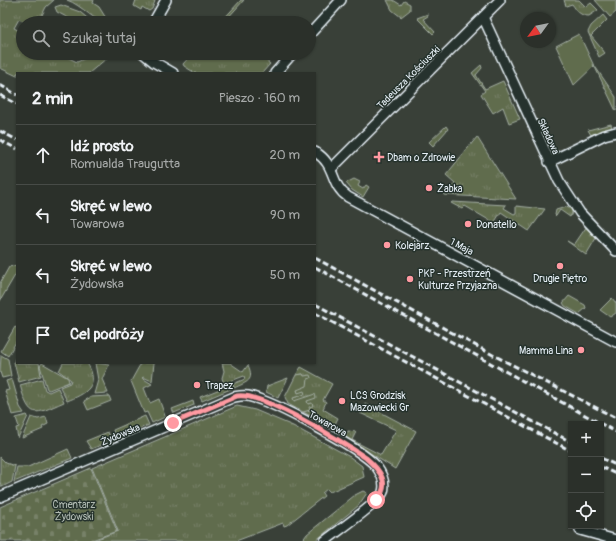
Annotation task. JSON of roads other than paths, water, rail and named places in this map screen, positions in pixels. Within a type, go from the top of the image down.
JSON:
[{"type":"street","points":[[157,16],[166,0]]},
{"type":"street","points":[[316,27],[341,0]]},
{"type":"street","name":"Tadeusza Kościuszki","points":[[331,169],[500,0]]},
{"type":"street","name":"Składowa","points":[[483,17],[549,162],[572,203],[616,251]]},
{"type":"street","points":[[152,60],[171,72]]},
{"type":"street","points":[[276,72],[287,60]]},
{"type":"street","points":[[549,162],[604,135],[616,132]]},
{"type":"street","name":"1 Maja","points":[[316,153],[326,159],[340,190],[348,197],[616,342]]},
{"type":"street","name":"Żydowska","points":[[0,497],[241,395],[250,396]]},
{"type":"street","name":"Towarowa","points":[[250,396],[286,412],[355,451],[376,466],[383,476],[383,491],[376,500],[325,541]]},
{"type":"street","points":[[580,530],[616,540]]},
{"type":"railway","points":[[0,85],[16,94]]},
{"type":"railway","points":[[0,95],[16,103]]},
{"type":"railway","points":[[0,131],[16,139]]},
{"type":"railway","points":[[0,140],[16,148]]},
{"type":"railway","points":[[316,259],[493,355],[616,418]]},
{"type":"railway","points":[[316,268],[616,432]]},
{"type":"railway","points":[[316,305],[568,440]]},
{"type":"railway","points":[[316,314],[568,449]]},
{"type":"railway","points":[[604,459],[616,465]]},
{"type":"railway","points":[[604,468],[616,474]]},
{"type":"place","name":"Dbam o Zdrowie","points":[[379,157]]},
{"type":"place","name":"Żabka","points":[[429,188]]},
{"type":"place","name":"Donatello","points":[[468,224]]},
{"type":"place","name":"Kolejarz","points":[[387,245]]},
{"type":"place","name":"Drugie Piętro","points":[[560,266]]},
{"type":"place","name":"PKP - Przestrzeń Kulturze Przyjazna","points":[[410,279]]},
{"type":"place","name":"Mamma Lina","points":[[581,350]]},
{"type":"place","name":"Trapez","points":[[197,385]]},
{"type":"place","name":"LCS Grodzisk Mazowiecki Gr","points":[[342,401]]},
{"type":"park label","name":"Cmentarz Żydowski","points":[[74,510]]}]
